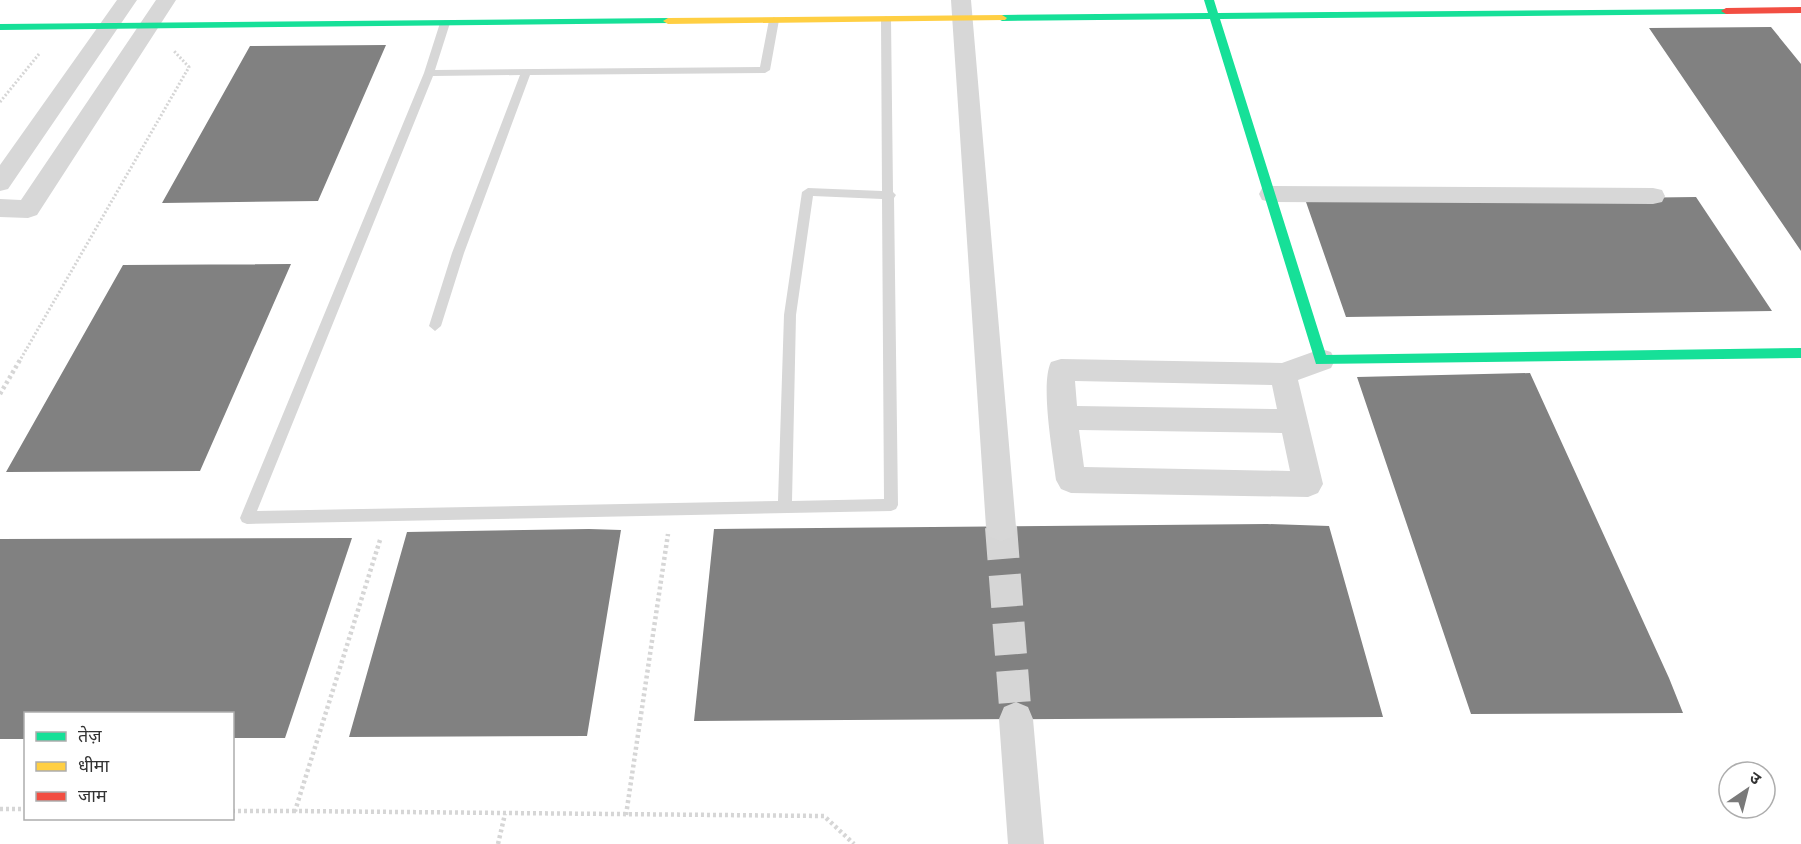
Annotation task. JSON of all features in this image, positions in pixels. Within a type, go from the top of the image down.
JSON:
[{"type":"street","points":[[0,183],[127,0]]},
{"type":"street","points":[[0,208],[28,209],[166,0]]},
{"type":"street","points":[[1209,0],[1321,360]]},
{"type":"street","points":[[0,27],[886,19],[961,9],[1214,16],[1801,10]]},
{"type":"street","points":[[961,9],[1001,527]]},
{"type":"street","points":[[1271,194],[1653,196]]},
{"type":"street","points":[[1283,374],[1308,484],[1071,480],[1063,418],[1061,370],[1283,374],[1321,360],[1801,353]]},
{"type":"street","points":[[1063,418],[1293,421]]},
{"type":"street","points":[[1016,719],[1026,844]]},
{"type":"lane","points":[[445,23],[429,73],[247,518],[891,505],[890,195],[886,19]]},
{"type":"lane","points":[[429,73],[526,74],[765,70],[774,20]]},
{"type":"lane","points":[[435,326],[458,253],[526,74]]},
{"type":"lane","points":[[785,507],[790,315],[808,192],[890,195]]},
{"type":"path","points":[[0,394],[189,67],[149,26]]},
{"type":"path","points":[[0,102],[37,55],[47,51]]},
{"type":"path","points":[[626,815],[672,509]]},
{"type":"path","points":[[295,811],[387,515]]},
{"type":"path","points":[[0,809],[24,809]]},
{"type":"path","points":[[234,811],[824,816],[854,844]]},
{"type":"path","points":[[498,844],[505,814]]},
{"type":"building","points":[[1771,27],[1801,64],[1801,251],[1649,28]]},
{"type":"building","points":[[386,45],[318,201],[162,203],[250,46]]},
{"type":"building","points":[[1696,197],[1772,311],[1346,317],[1306,202]]},
{"type":"building","points":[[291,264],[200,471],[6,472],[123,265]]},
{"type":"building","points":[[1530,373],[1683,713],[1471,714],[1357,377]]},
{"type":"building","points":[[1267,524],[1329,526],[1383,717],[694,721],[714,529]]},
{"type":"building","points":[[621,530],[587,736],[349,737],[407,532]]},
{"type":"building","points":[[352,538],[285,738],[234,738],[234,712],[24,712],[24,739],[0,739],[0,539]]},
{"type":"tunnel","points":[[1001,527],[1016,719]]},
{"type":"traffic: fast","points":[[1209,0],[1321,360],[1801,353]]},
{"type":"traffic: fast","points":[[1002,18],[1726,11]]},
{"type":"traffic: fast","points":[[0,27],[668,21]]},
{"type":"traffic: slow","points":[[668,21],[1002,18]]},
{"type":"traffic: jam","points":[[1726,11],[1801,10]]}]
